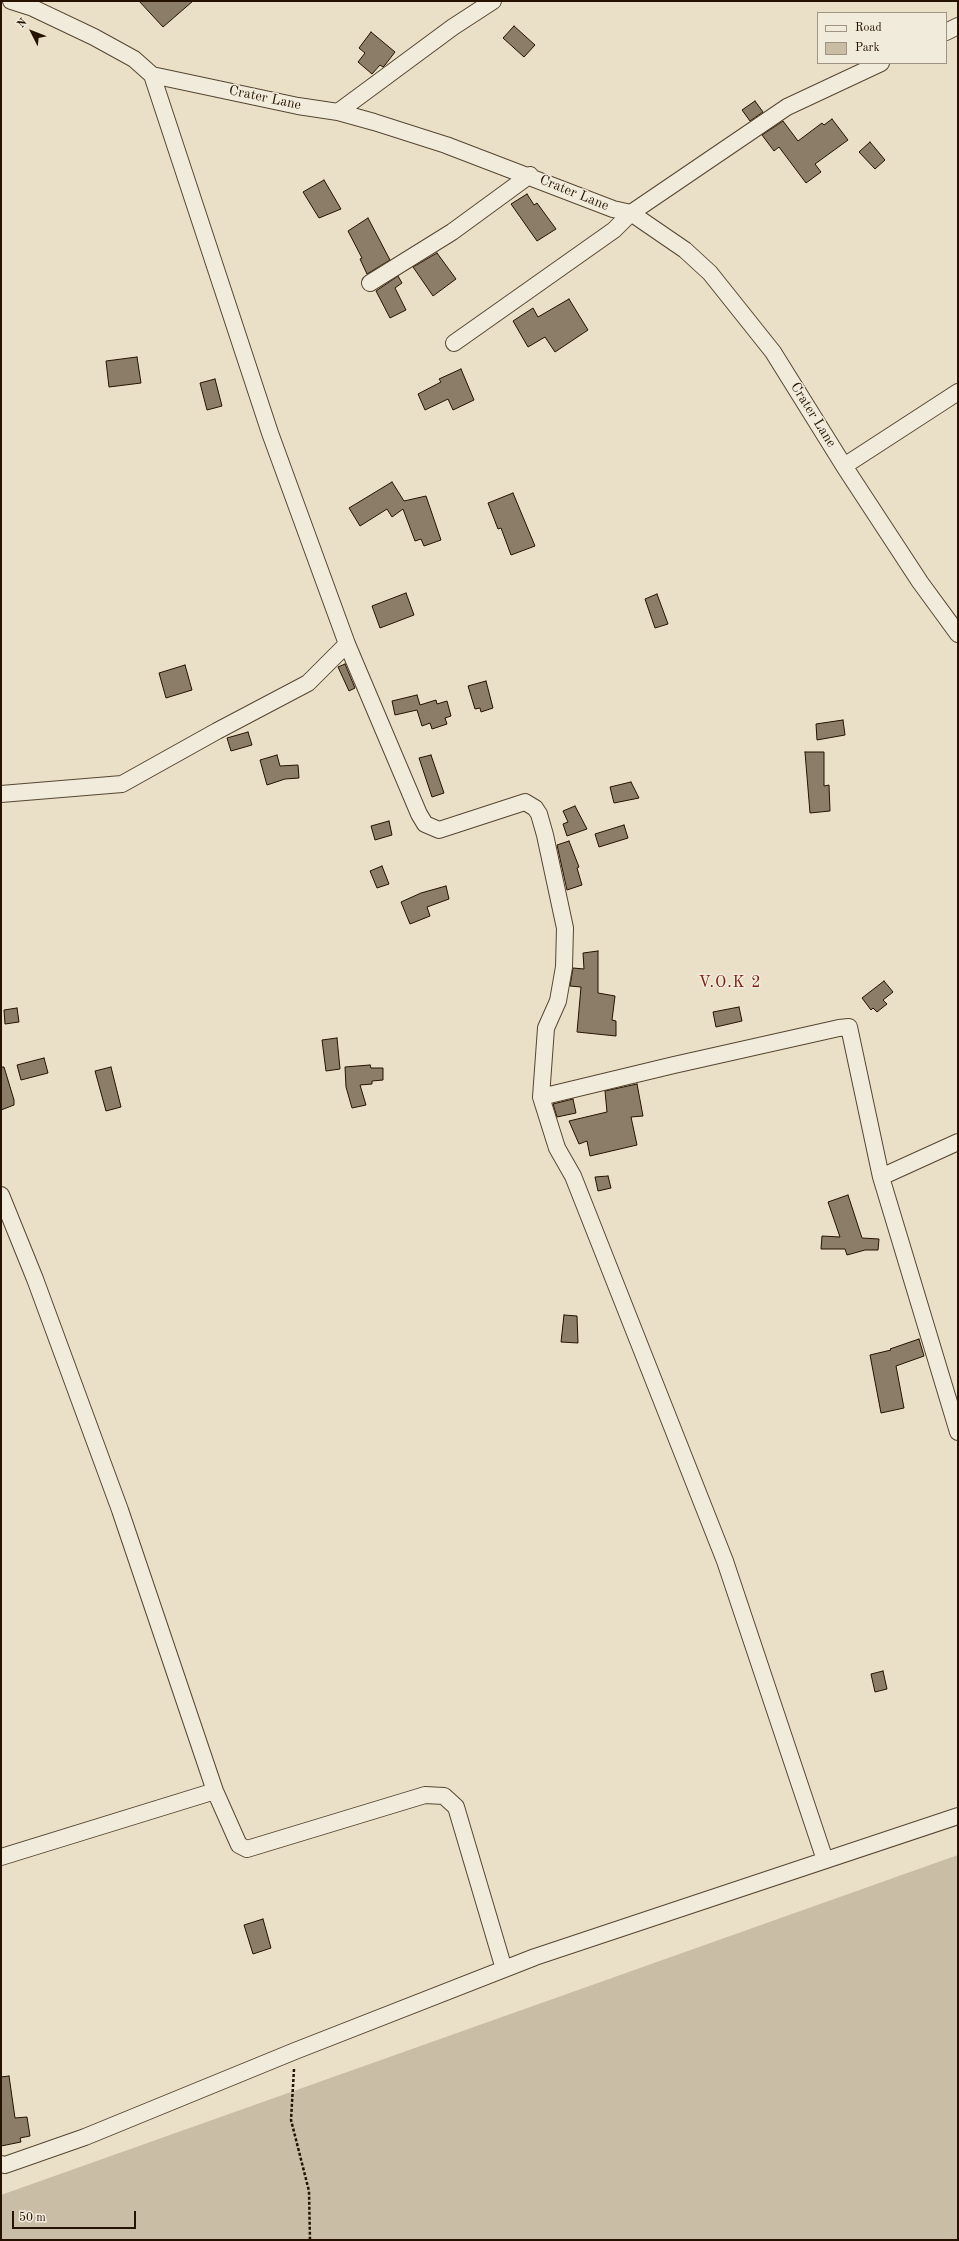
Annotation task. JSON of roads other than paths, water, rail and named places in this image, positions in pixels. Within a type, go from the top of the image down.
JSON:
[{"type":"street","name":"Crater Lane","points":[[11,1],[33,8],[94,37],[134,59],[152,75],[298,106],[338,112],[446,144],[613,208],[630,213],[685,250],[710,273],[773,352],[844,466],[920,582],[958,634]]},
{"type":"street","points":[[338,112],[453,27],[493,1]]},
{"type":"street","points":[[947,32],[958,26]]},
{"type":"street","points":[[454,343],[614,230],[630,213],[787,107],[879,64]]},
{"type":"street","points":[[152,75],[270,433],[347,644],[425,824],[438,830],[526,802],[535,808],[539,814],[565,928],[564,967],[558,1001],[546,1028],[541,1097],[557,1148],[573,1176],[725,1561],[825,1860]]},
{"type":"street","points":[[370,283],[452,232],[530,175]]},
{"type":"street","points":[[844,466],[958,392]]},
{"type":"street","points":[[1,794],[122,784],[217,731],[308,683],[347,644]]},
{"type":"street","points":[[541,1097],[838,1028],[849,1028],[851,1045],[881,1177],[958,1432]]},
{"type":"street","points":[[881,1177],[958,1142]]},
{"type":"street","points":[[1,1195],[35,1278],[120,1510],[215,1791],[239,1845],[247,1850],[425,1795],[444,1796],[456,1807],[504,1969]]},
{"type":"street","points":[[1,1857],[215,1791]]},
{"type":"street","points":[[1,2164],[5,2165],[84,2137],[295,2051],[535,1957],[958,1816]]},
{"type":"district","name":"V.O.K 2","points":[[730,983]]}]
